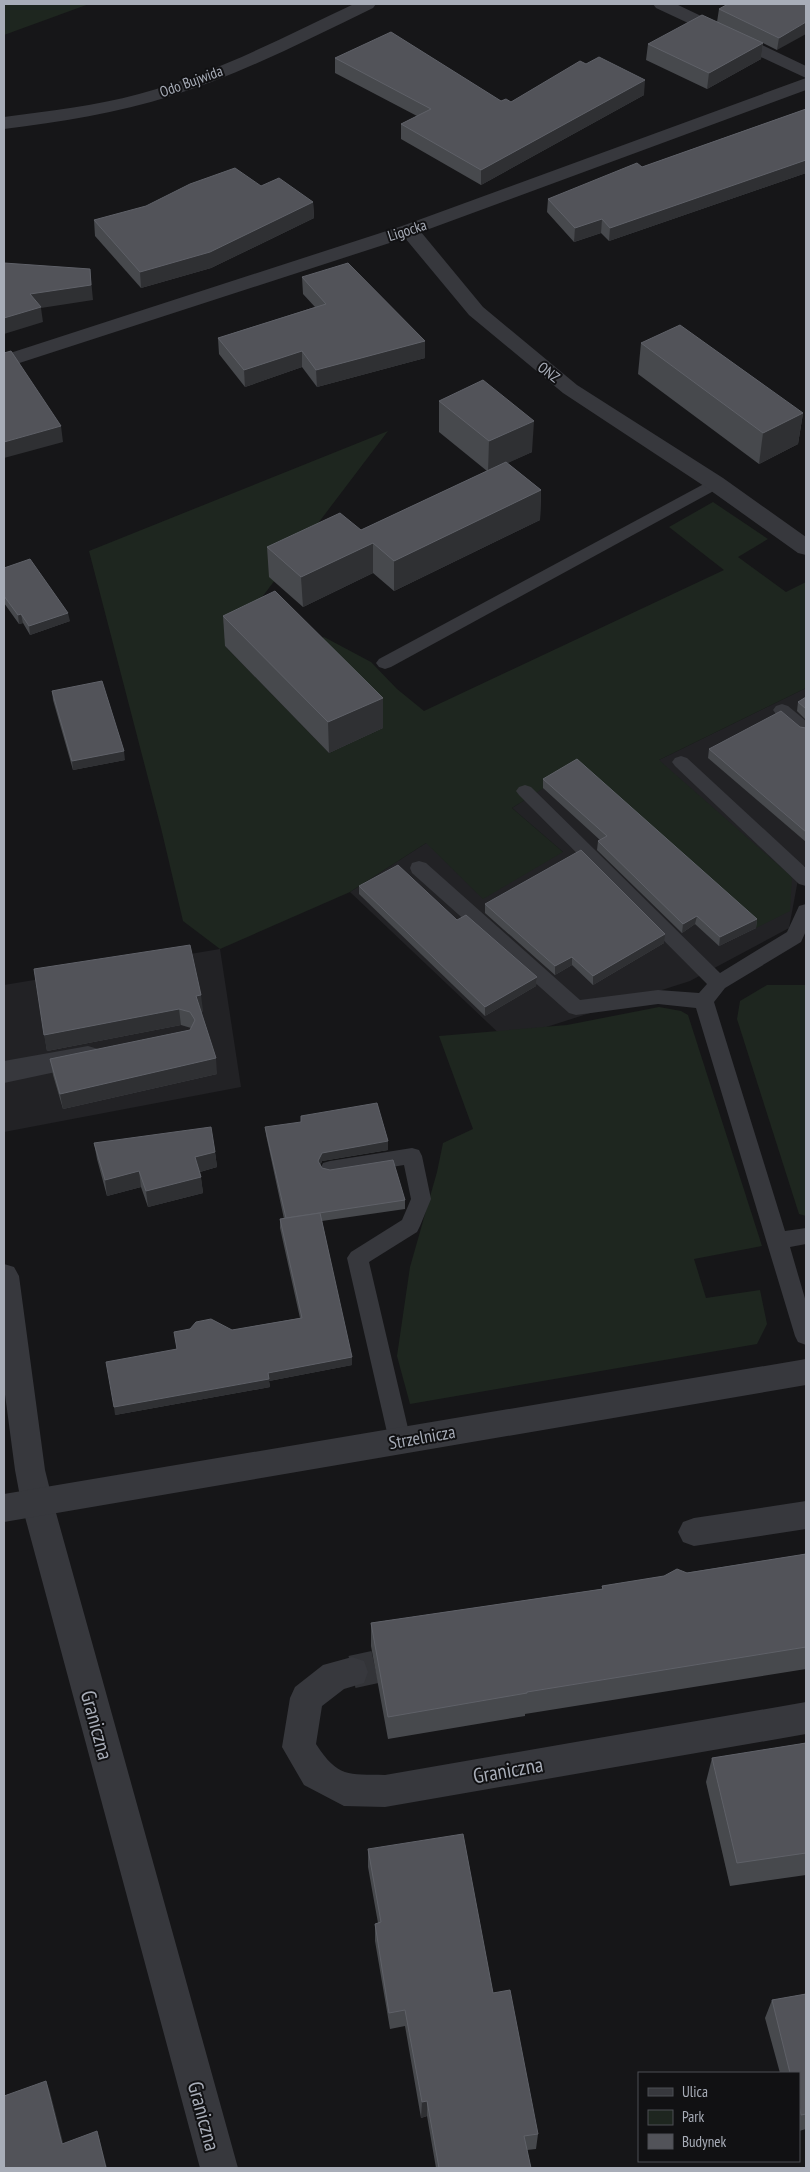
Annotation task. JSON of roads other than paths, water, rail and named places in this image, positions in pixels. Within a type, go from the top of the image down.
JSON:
[{"type":"street","name":"Odo Bujwida","points":[[4,123],[91,109],[164,92],[276,48],[367,4]]},
{"type":"street","points":[[662,4],[806,73]]},
{"type":"street","name":"Ligocka","points":[[4,362],[409,230],[806,84]]},
{"type":"street","name":"ONZ","points":[[409,230],[476,310],[520,349],[570,389],[715,483],[806,548]]},
{"type":"street","points":[[4,1072],[112,1051]]},
{"type":"street","name":"Graniczna","points":[[4,1276],[30,1470],[37,1502],[219,2168]]},
{"type":"street","name":"Strzelnicza","points":[[4,1508],[806,1372]]},
{"type":"street","points":[[694,1532],[806,1515]]},
{"type":"street","name":"Graniczna","points":[[352,1672],[335,1676],[306,1698],[299,1747],[316,1774],[344,1790],[385,1791],[806,1718]]},
{"type":"lane","points":[[385,663],[715,483]]},
{"type":"lane","points":[[782,710],[806,730]]},
{"type":"lane","points":[[682,762],[806,879]]},
{"type":"lane","points":[[525,791],[718,983]]},
{"type":"lane","points":[[419,868],[576,1008],[658,997],[704,1001]]},
{"type":"lane","points":[[704,1001],[718,983],[794,937],[806,910]]},
{"type":"lane","points":[[704,1001],[806,1336]]},
{"type":"lane","points":[[330,1169],[412,1156],[421,1198],[410,1226],[358,1258],[400,1441]]},
{"type":"lane","points":[[777,1241],[806,1236]]},
{"type":"tunnel","points":[[352,1672],[375,1667]]}]
